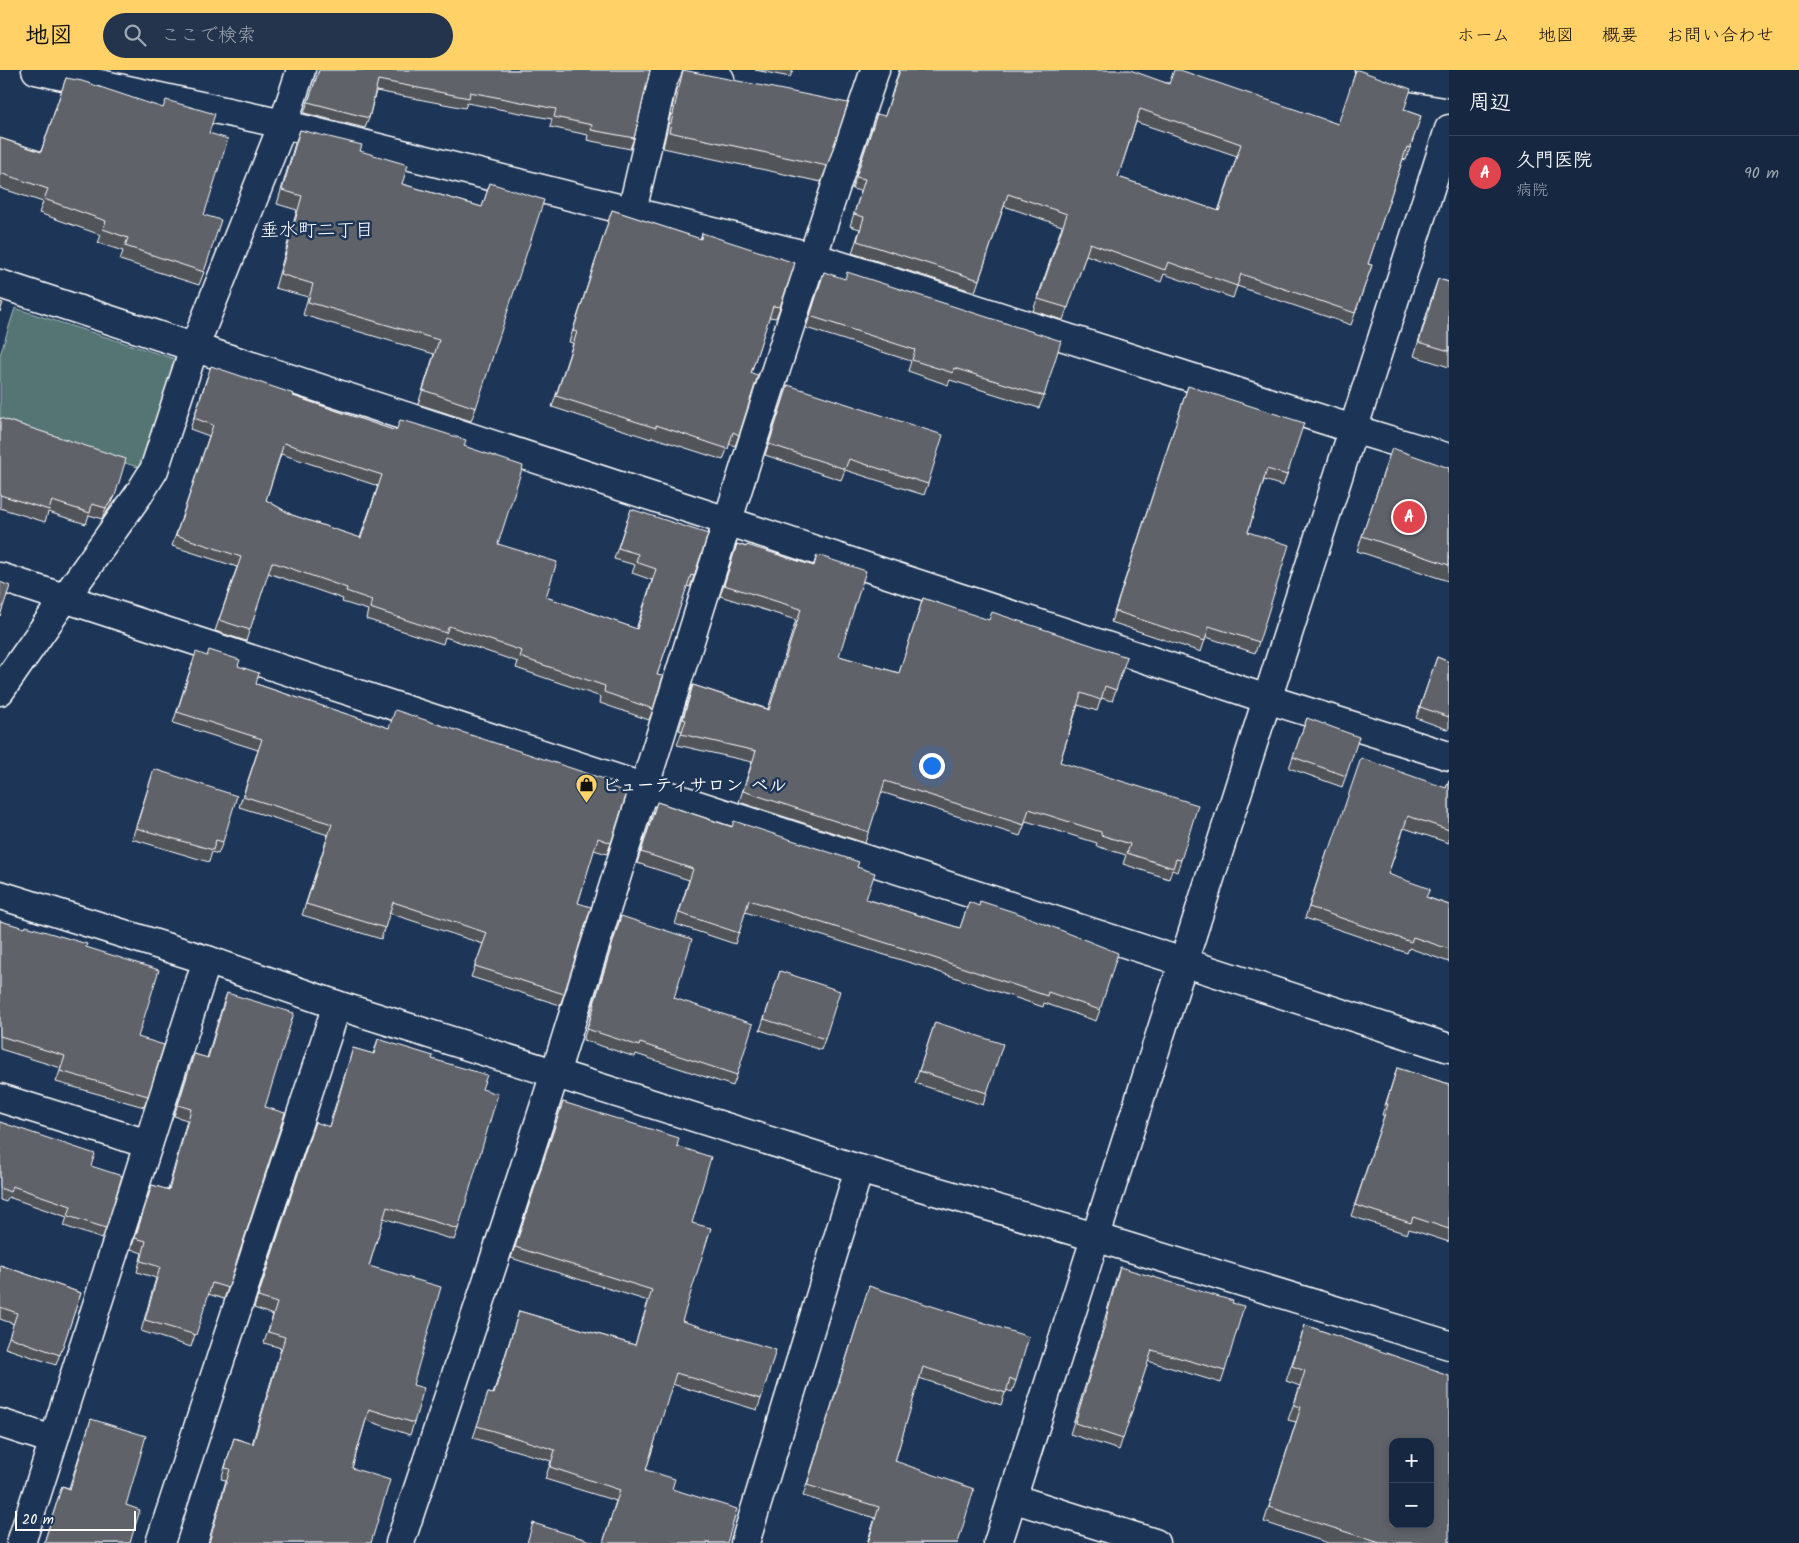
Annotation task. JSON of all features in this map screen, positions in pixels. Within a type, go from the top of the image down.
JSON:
[{"type":"street","points":[[36,70],[283,124],[813,256],[1449,458]]},
{"type":"street","points":[[0,691],[154,470],[194,348],[283,124],[300,70]]},
{"type":"street","points":[[632,211],[665,70]]},
{"type":"street","points":[[677,70],[745,84]]},
{"type":"street","points":[[400,1543],[555,1072],[813,256],[853,106],[875,70]]},
{"type":"street","points":[[1369,70],[1449,83]]},
{"type":"street","points":[[998,1543],[1449,129]]},
{"type":"street","points":[[0,284],[1267,699],[1449,756]]},
{"type":"street","points":[[0,576],[644,786],[806,842],[1449,1048]]},
{"type":"street","points":[[0,895],[207,960],[338,1005],[860,1169],[1095,1237],[1449,1345]]},
{"type":"street","points":[[21,1543],[207,960]]},
{"type":"street","points":[[160,1543],[338,1005]]},
{"type":"street","points":[[0,1098],[148,1144]]},
{"type":"street","points":[[745,1543],[860,1169]]},
{"type":"street","points":[[0,1423],[54,1440]]},
{"type":"street","points":[[1012,1498],[1155,1543]]},
{"type":"green space","points":[[15,308],[175,359],[141,468],[0,424],[0,355]]},
{"type":"building","points":[[319,70],[650,70],[634,138],[591,130],[592,125],[554,117],[556,109],[470,92],[469,98],[378,80],[369,118],[308,102]]},
{"type":"building","points":[[683,70],[848,103],[827,166],[669,132]]},
{"type":"building","points":[[900,70],[1079,70],[1085,72],[1086,70],[1130,70],[1169,84],[1174,70],[1180,70],[1338,124],[1356,70],[1358,70],[1411,89],[1404,110],[1421,116],[1410,148],[1407,147],[1368,264],[1372,265],[1355,313],[1241,274],[1237,286],[1168,262],[1165,270],[1090,243],[1068,308],[1038,299],[1067,214],[1008,194],[979,280],[857,241],[864,217],[854,214],[865,179],[856,177],[877,114],[885,116]],"holes":[[[1140,109],[1241,144],[1219,211],[1118,177]]]},
{"type":"building","points":[[66,78],[82,81],[163,108],[166,100],[215,114],[209,133],[228,139],[204,215],[221,220],[204,272],[125,246],[128,238],[103,229],[106,221],[44,199],[48,189],[0,173],[0,138],[41,152]]},
{"type":"building","points":[[300,130],[362,145],[360,151],[408,165],[402,184],[482,207],[490,183],[544,200],[476,408],[423,390],[439,340],[308,302],[313,284],[280,274],[302,196],[282,190]]},
{"type":"building","points":[[612,210],[701,239],[702,233],[795,263],[780,307],[773,306],[751,373],[758,375],[739,435],[733,432],[728,449],[656,425],[656,428],[556,396],[577,332],[573,331]]},
{"type":"building","points":[[824,272],[845,279],[847,272],[1061,341],[1044,396],[954,368],[953,373],[912,360],[915,350],[810,316]]},
{"type":"building","points":[[1438,279],[1449,282],[1449,351],[1419,342]]},
{"type":"building","points":[[211,366],[396,431],[400,420],[466,440],[464,446],[523,466],[498,544],[557,562],[546,597],[637,629],[656,569],[636,562],[638,554],[618,548],[631,509],[708,534],[694,576],[691,575],[657,675],[663,676],[653,709],[604,692],[605,686],[520,657],[522,651],[449,626],[446,633],[370,608],[372,600],[346,591],[347,588],[272,562],[250,630],[219,620],[241,557],[176,535],[213,425],[194,418]],"holes":[[[284,443],[382,475],[361,538],[292,515],[266,500]]]},
{"type":"building","points":[[788,385],[943,435],[928,484],[849,459],[845,469],[769,444]]},
{"type":"building","points":[[1188,386],[1304,423],[1287,475],[1267,469],[1248,532],[1289,545],[1259,642],[1209,626],[1205,641],[1115,611]]},
{"type":"building","points":[[0,418],[126,459],[115,496],[106,508],[92,504],[90,513],[52,501],[49,510],[0,495]]},
{"type":"building","points":[[1392,448],[1449,468],[1449,565],[1362,536]]},
{"type":"building","points":[[737,544],[746,547],[747,545],[814,566],[817,555],[866,571],[839,656],[899,673],[923,598],[989,620],[992,612],[1127,657],[1116,690],[1105,686],[1101,700],[1081,693],[1060,762],[1198,805],[1181,860],[1176,859],[1173,868],[1127,853],[1130,844],[1101,835],[1101,832],[1029,809],[1024,825],[885,781],[869,832],[743,791],[756,751],[681,734],[686,720],[683,719],[693,685],[769,710],[801,609],[724,585]]},
{"type":"building","points":[[0,582],[10,586],[0,616]]},
{"type":"building","points":[[209,650],[240,660],[238,666],[259,673],[256,684],[389,728],[395,710],[613,782],[611,787],[627,792],[611,843],[598,838],[578,903],[591,907],[564,994],[475,966],[487,933],[393,902],[385,928],[306,904],[332,824],[243,796],[262,739],[177,712],[196,652],[207,656]]},
{"type":"building","points":[[1437,657],[1449,662],[1449,717],[1420,707]]},
{"type":"building","points":[[1307,718],[1359,737],[1346,776],[1293,757]]},
{"type":"building","points":[[1361,758],[1446,788],[1449,780],[1449,830],[1408,816],[1388,874],[1430,889],[1426,897],[1449,905],[1449,949],[1413,937],[1411,942],[1309,907]]},
{"type":"building","points":[[154,769],[237,796],[223,842],[216,840],[213,850],[136,828]]},
{"type":"building","points":[[657,802],[732,827],[734,821],[859,862],[857,867],[875,873],[866,899],[960,928],[969,902],[979,906],[980,901],[1020,914],[1118,953],[1100,1010],[1048,992],[1047,996],[928,956],[749,900],[739,933],[679,913],[693,869],[641,852]]},
{"type":"building","points":[[621,916],[692,939],[674,998],[753,1024],[737,1075],[640,1043],[639,1046],[587,1029]]},
{"type":"building","points":[[0,921],[25,928],[26,926],[87,944],[86,947],[159,970],[138,1037],[164,1045],[148,1096],[60,1071],[65,1056],[0,1036]]},
{"type":"building","points":[[780,971],[840,991],[825,1039],[764,1019]]},
{"type":"building","points":[[227,993],[294,1013],[265,1107],[285,1113],[228,1288],[212,1283],[196,1335],[145,1320],[160,1267],[141,1261],[146,1241],[135,1238],[152,1185],[169,1190],[191,1109],[178,1105],[194,1054],[208,1058]]},
{"type":"building","points":[[935,1022],[1003,1044],[987,1093],[919,1071]]},
{"type":"building","points":[[378,1039],[433,1056],[432,1059],[487,1075],[482,1089],[498,1094],[458,1229],[387,1207],[369,1266],[441,1287],[413,1385],[424,1388],[414,1423],[369,1409],[352,1468],[390,1480],[371,1543],[209,1543],[230,1469],[225,1468],[234,1438],[253,1444],[285,1337],[268,1332],[277,1303],[258,1297],[315,1122],[330,1127],[353,1048],[374,1054]]},
{"type":"building","points":[[1397,1068],[1449,1084],[1449,1229],[1413,1217],[1411,1223],[1355,1205],[1388,1104],[1386,1104]]},
{"type":"building","points":[[563,1102],[679,1138],[677,1146],[711,1157],[692,1223],[711,1228],[682,1321],[776,1350],[761,1399],[676,1373],[646,1470],[675,1479],[672,1489],[737,1509],[727,1543],[603,1543],[620,1490],[550,1467],[555,1450],[477,1426],[488,1393],[494,1394],[519,1311],[635,1345],[652,1290],[515,1247]]},
{"type":"building","points":[[0,1122],[95,1154],[91,1166],[122,1176],[106,1228],[68,1216],[71,1206],[12,1186],[10,1192],[0,1188]]},
{"type":"building","points":[[0,1265],[81,1293],[60,1355],[9,1337],[17,1313],[0,1307]]},
{"type":"building","points":[[1120,1267],[1244,1306],[1225,1371],[1152,1350],[1123,1439],[1075,1423],[1107,1318]]},
{"type":"building","points":[[869,1286],[1029,1337],[1016,1381],[1010,1378],[1006,1393],[923,1367],[895,1461],[974,1489],[958,1543],[868,1543],[879,1507],[807,1485]]},
{"type":"building","points":[[1305,1325],[1449,1376],[1449,1543],[1380,1543],[1269,1507],[1301,1407],[1294,1405],[1305,1371],[1292,1366]]},
{"type":"building","points":[[91,1419],[146,1436],[126,1505],[140,1510],[130,1543],[44,1543],[62,1486],[70,1489]]},
{"type":"building","points":[[533,1523],[597,1543],[527,1543]]},
{"type":"place","name":"久門医院","points":[[1409,517]]},
{"type":"place","name":"ビューティサロン ベル","points":[[586,804]]},
{"type":"district","name":"垂水町二丁目","points":[[317,229]]}]
